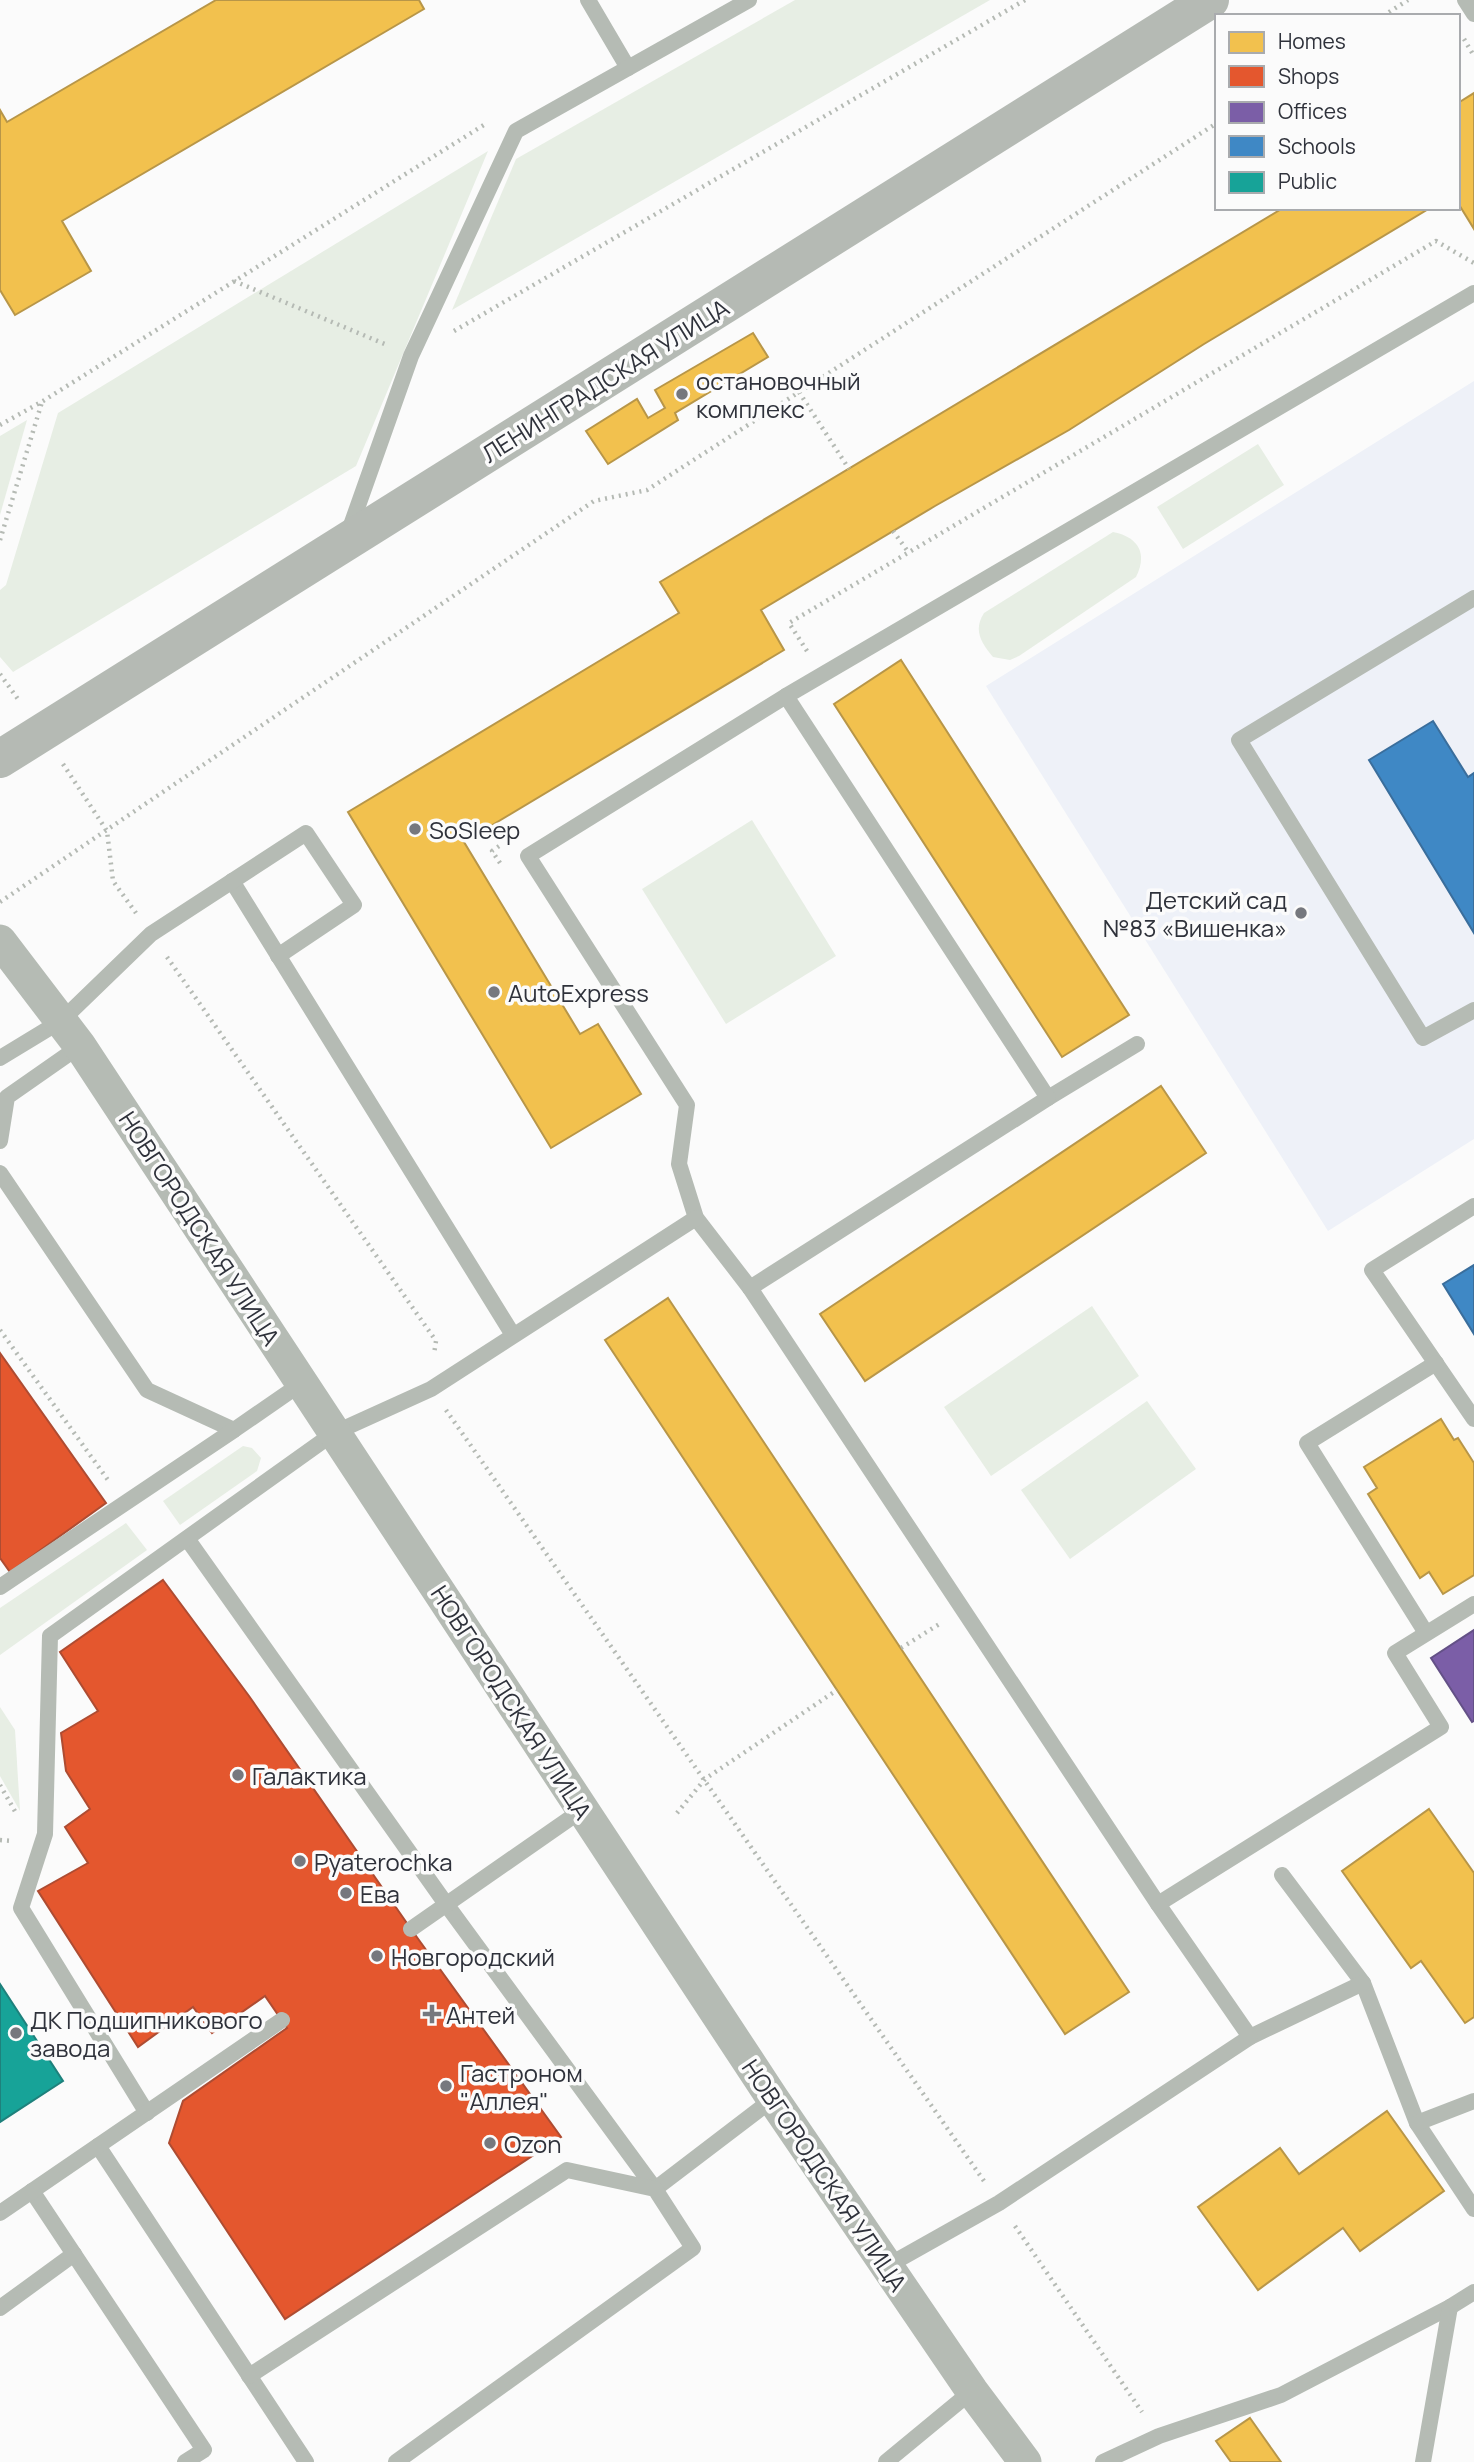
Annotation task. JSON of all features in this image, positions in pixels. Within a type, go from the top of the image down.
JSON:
[{"type":"main road","name":"ЛЕНИНГРАДСКАЯ УЛИЦА","points":[[0,759],[1210,0]]},
{"type":"street","name":"НОВГОРОДСКАЯ УЛИЦА","points":[[0,941],[71,1034],[773,2099],[972,2391],[1025,2462]]},
{"type":"lane","points":[[588,0],[628,68]]},
{"type":"lane","points":[[345,544],[411,356],[516,131],[749,0]]},
{"type":"lane","points":[[1465,0],[1474,14]]},
{"type":"lane","points":[[1250,2037],[1158,1904],[750,1288],[696,1218],[679,1164],[687,1105],[528,856],[786,696],[1474,293]]},
{"type":"lane","points":[[1474,598],[1239,740],[1423,1038],[1474,1010]]},
{"type":"lane","points":[[786,696],[1048,1098]]},
{"type":"lane","points":[[0,1140],[7,1097],[71,1034],[151,934],[306,833],[354,905],[278,956]]},
{"type":"lane","points":[[232,881],[513,1335]]},
{"type":"lane","points":[[0,1058],[71,1034]]},
{"type":"lane","points":[[750,1288],[1137,1044]]},
{"type":"lane","points":[[0,1173],[147,1390],[234,1430]]},
{"type":"lane","points":[[1474,1206],[1372,1270],[1474,1419]]},
{"type":"lane","points":[[147,2113],[21,1908],[45,1835],[50,1636],[334,1433],[431,1389],[696,1218]]},
{"type":"lane","points":[[1426,1633],[1307,1443],[1436,1363]]},
{"type":"lane","points":[[0,1587],[302,1383]]},
{"type":"lane","points":[[188,1539],[446,1904],[655,2189],[693,2248],[396,2462]]},
{"type":"lane","points":[[1158,1904],[1441,1727],[1395,1653],[1474,1604]]},
{"type":"lane","points":[[411,1929],[582,1810]]},
{"type":"lane","points":[[1282,1875],[1363,1983],[1418,2123],[1474,2209]]},
{"type":"lane","points":[[887,2266],[999,2203],[1250,2037],[1363,1983]]},
{"type":"lane","points":[[0,2213],[282,2020]]},
{"type":"lane","points":[[249,2376],[567,2170],[655,2189],[773,2099]]},
{"type":"lane","points":[[1418,2123],[1474,2101]]},
{"type":"lane","points":[[98,2146],[306,2462]]},
{"type":"lane","points":[[32,2191],[204,2450],[185,2462]]},
{"type":"lane","points":[[0,2308],[74,2254]]},
{"type":"lane","points":[[1102,2462],[1159,2437],[1281,2395],[1450,2307],[1474,2291]]},
{"type":"lane","points":[[1423,2462],[1450,2307]]},
{"type":"lane","points":[[886,2462],[972,2391]]},
{"type":"path","points":[[234,281],[411,356],[1025,0]]},
{"type":"path","points":[[1386,14],[1408,0]]},
{"type":"path","points":[[0,425],[43,401],[492,120]]},
{"type":"path","points":[[0,902],[594,501],[647,490],[1215,124]]},
{"type":"path","points":[[799,392],[849,469]]},
{"type":"path","points":[[0,540],[43,401]]},
{"type":"path","points":[[893,531],[909,553]]},
{"type":"path","points":[[107,831],[113,881],[436,1341],[431,1389],[705,1779],[1159,2437]]},
{"type":"path","points":[[0,1330],[125,1504]]},
{"type":"path","points":[[901,1648],[962,1609]]},
{"type":"path","points":[[677,1813],[705,1779],[837,1690]]},
{"type":"shaded area","points":[[795,0],[990,0],[452,310],[516,159]]},
{"type":"shaded area","points":[[488,151],[356,466],[13,672],[0,657],[0,590],[6,585],[58,413]]},
{"type":"shaded area","name":"Детский сад №83 «Вишенка»","points":[[1474,381],[1474,1139],[1328,1231],[986,686]]},
{"type":"shaded area","points":[[27,420],[0,515],[0,436]]},
{"type":"shaded area","points":[[1258,444],[1284,485],[1183,549],[1157,507]]},
{"type":"shaded area","points":[[1113,532],[1129,538],[1138,547],[1141,561],[1136,577],[1019,656],[1010,660],[993,657],[980,636],[979,625],[984,613]]},
{"type":"shaded area","points":[[752,820],[836,956],[726,1024],[642,889]]},
{"type":"shaded area","points":[[1092,1306],[1139,1376],[991,1476],[944,1407]]},
{"type":"shaded area","points":[[1147,1401],[1196,1469],[1070,1559],[1021,1490]]},
{"type":"shaded area","points":[[243,1446],[252,1448],[261,1458],[257,1471],[180,1525],[163,1501]]},
{"type":"shaded area","points":[[126,1523],[147,1550],[0,1655],[0,1608]]},
{"type":"shaded area","points":[[0,1707],[15,1730],[20,1811],[0,1776]]},
{"type":"building: Homes","points":[[216,0],[419,0],[424,9],[62,221],[91,271],[15,315],[0,290],[0,110],[7,122]]},
{"type":"building: Homes","points":[[1474,93],[1474,229],[1460,206],[1460,102]]},
{"type":"building: Homes","points":[[1280,210],[1427,210],[1204,344],[1069,430],[761,610],[784,650],[464,842],[580,1034],[598,1024],[641,1094],[551,1148],[348,812],[679,613],[660,582]]},
{"type":"building: Homes","name":"остановочный комплекс","points":[[753,333],[768,357],[675,413],[678,420],[608,464],[586,431],[637,399],[648,418],[665,408],[655,390]]},
{"type":"building: Homes","points":[[901,660],[1129,1015],[1062,1057],[834,704]]},
{"type":"building: Homes","points":[[1161,1086],[1206,1153],[865,1381],[820,1314]]},
{"type":"building: Homes","points":[[668,1298],[1129,1992],[1065,2034],[605,1340]]},
{"type":"building: Homes","points":[[1441,1419],[1454,1440],[1458,1438],[1474,1463],[1474,1575],[1443,1594],[1429,1572],[1420,1578],[1368,1494],[1377,1488],[1364,1467]]},
{"type":"building: Homes","points":[[1429,1809],[1474,1873],[1474,2017],[1465,2023],[1421,1961],[1411,1968],[1342,1871]]},
{"type":"building: Homes","points":[[1387,2111],[1444,2191],[1360,2251],[1343,2228],[1258,2290],[1198,2207],[1280,2148],[1299,2174]]},
{"type":"building: Homes","points":[[1250,2418],[1281,2462],[1231,2462],[1216,2441]]},
{"type":"building: Shops","points":[[0,1353],[106,1503],[10,1572],[0,1558]]},
{"type":"building: Shops","points":[[163,1580],[249,1696],[411,1929],[561,2137],[285,2319],[169,2143],[183,2101],[287,2028],[265,1996],[212,2033],[193,2007],[138,2047],[38,1891],[88,1863],[65,1827],[90,1809],[66,1771],[61,1733],[98,1711],[60,1652]]},
{"type":"building: Offices","points":[[1474,1630],[1474,1721],[1472,1722],[1431,1658]]},
{"type":"building: Schools","points":[[1433,721],[1468,777],[1474,773],[1474,933],[1369,760]]},
{"type":"building: Schools","points":[[1474,1265],[1474,1334],[1443,1284]]},
{"type":"building: Public","name":"ДК Подшипникового завода","points":[[0,1984],[63,2081],[0,2122]]},
{"type":"place","name":"остановочный комплекс","points":[[682,394]]},
{"type":"place","name":"SoSleep","points":[[415,829]]},
{"type":"place","name":"Детский сад №83 «Вишенка»","points":[[1301,913]]},
{"type":"place","name":"AutoExpress","points":[[494,992]]},
{"type":"place","name":"Галактика","points":[[238,1775]]},
{"type":"place","name":"Pyaterochka","points":[[300,1861]]},
{"type":"place","name":"Ева","points":[[346,1893]]},
{"type":"place","name":"Новгородский","points":[[377,1956]]},
{"type":"place","name":"Антей","points":[[432,2014]]},
{"type":"place","name":"ДК Подшипникового завода","points":[[16,2033]]},
{"type":"place","name":"Гастроном \"Аллея\"","points":[[446,2086]]},
{"type":"place","name":"Ozon","points":[[490,2143]]}]
